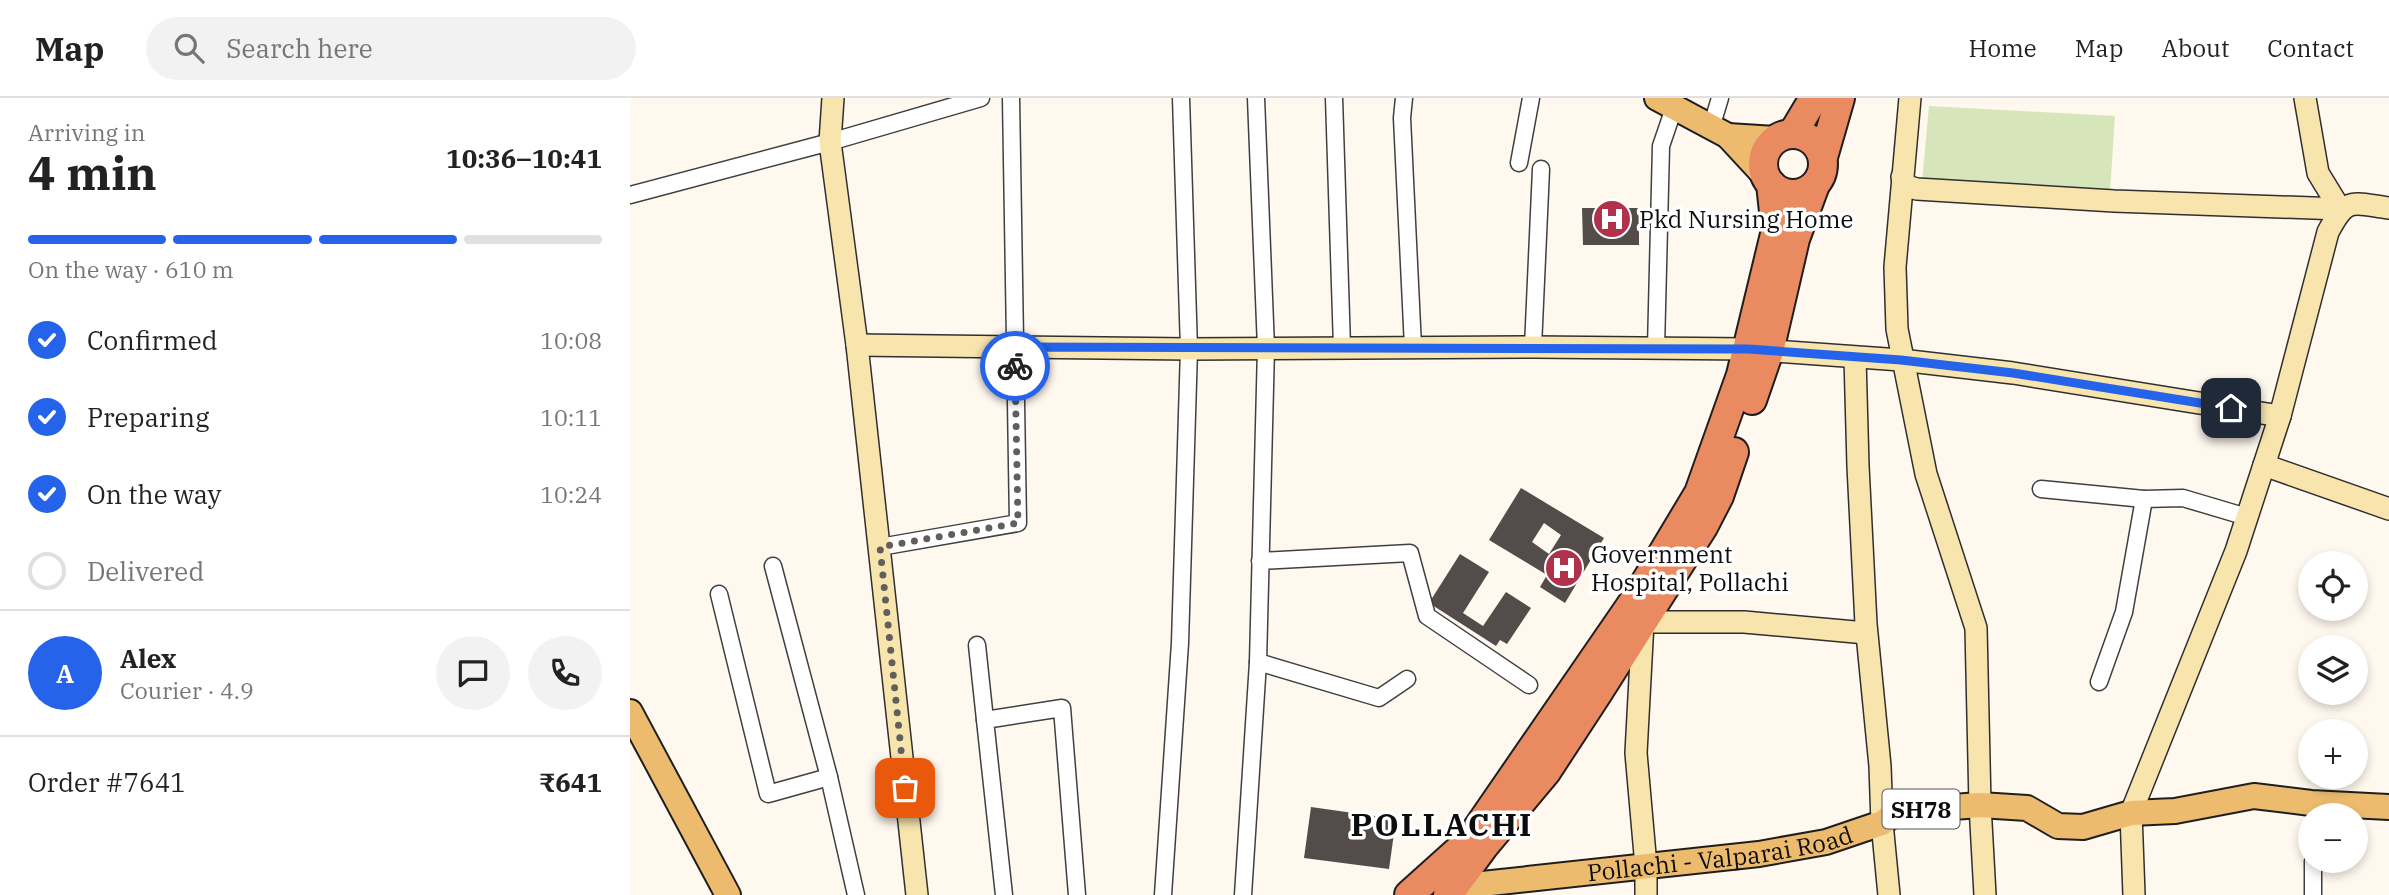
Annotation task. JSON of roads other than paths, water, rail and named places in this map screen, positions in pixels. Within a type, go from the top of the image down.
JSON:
[{"type":"highway","points":[[1409,895],[1468,842],[1636,598],[1699,493],[1741,375],[1759,350],[1776,230],[1764,156],[1768,147],[1784,136],[1814,98]]},
{"type":"highway","points":[[1451,891],[1484,846],[1546,772],[1703,527],[1718,496],[1759,350],[1815,185],[1824,167],[1823,157],[1840,98]]},
{"type":"highway","points":[[1784,136],[1812,139],[1823,157]]},
{"type":"highway","points":[[1768,180],[1787,194],[1797,194],[1815,185]]},
{"type":"main road","points":[[1666,103],[1720,132],[1768,180]]},
{"type":"main road","points":[[1720,132],[1784,136]]},
{"type":"main road","points":[[630,712],[728,895]]},
{"type":"main road","points":[[630,745],[711,895]]},
{"type":"main road","name":"Pollachi - Valparai Road","points":[[1451,891],[1759,854],[1813,845],[1882,823],[1897,811],[1980,805],[2027,808],[2058,826],[2083,827],[2131,813],[2175,811],[2254,796],[2298,806]]},
{"type":"main road","name":"Pollachi - Valparai Road","points":[[2368,808],[2389,807]]},
{"type":"street","points":[[833,98],[830,142],[857,345],[917,895]]},
{"type":"street","points":[[630,195],[830,142],[981,98]]},
{"type":"street","points":[[880,547],[1018,523],[1011,98]]},
{"type":"street","points":[[1163,895],[1180,643],[1189,349],[1181,98]]},
{"type":"street","points":[[1243,895],[1258,662],[1266,348],[1256,98]]},
{"type":"street","points":[[1334,98],[1342,347]]},
{"type":"street","points":[[1404,98],[1402,118],[1413,347]]},
{"type":"street","points":[[1519,163],[1531,98]]},
{"type":"street","points":[[1720,98],[1720,132]]},
{"type":"street","points":[[1910,98],[1895,267],[1897,330],[1926,474],[1976,628],[1985,895]]},
{"type":"street","points":[[2305,98],[2318,173],[2340,209]]},
{"type":"street","points":[[1656,348],[1661,146],[1666,103]]},
{"type":"street","points":[[1533,347],[1541,169]]},
{"type":"street","points":[[1902,177],[1906,186],[1917,189],[2114,201],[2340,209],[2355,203],[2389,208]]},
{"type":"street","points":[[2134,895],[2131,813],[2236,551],[2280,416],[2328,232],[2340,209]]},
{"type":"street","points":[[857,345],[1189,349],[1533,347],[1759,350],[1901,360],[2013,373],[2280,416]]},
{"type":"street","points":[[1855,358],[1857,466],[1866,633],[1880,766],[1889,895]]},
{"type":"street","points":[[2264,465],[2389,509]]},
{"type":"street","points":[[2041,489],[2144,499],[2183,498],[2247,517]]},
{"type":"street","points":[[2099,682],[2124,612],[2144,499]]},
{"type":"street","points":[[1260,561],[1410,553],[1427,616],[1529,685]]},
{"type":"street","points":[[773,566],[829,777],[856,895]]},
{"type":"street","points":[[719,594],[768,794],[829,777]]},
{"type":"street","points":[[1646,895],[1636,753],[1643,622],[1744,622],[1866,633]]},
{"type":"street","points":[[977,645],[1004,895]]},
{"type":"street","points":[[1258,662],[1379,698],[1407,679]]},
{"type":"street","points":[[985,720],[1062,708],[1077,895]]},
{"type":"street","points":[[2313,873],[2313,895]]},
{"type":"place","name":"Pkd Nursing Home","points":[[1612,219]]},
{"type":"place","name":"Government Hospital, Pollachi","points":[[1564,568]]},
{"type":"district","name":"POLLACHI","points":[[1442,824]]}]
